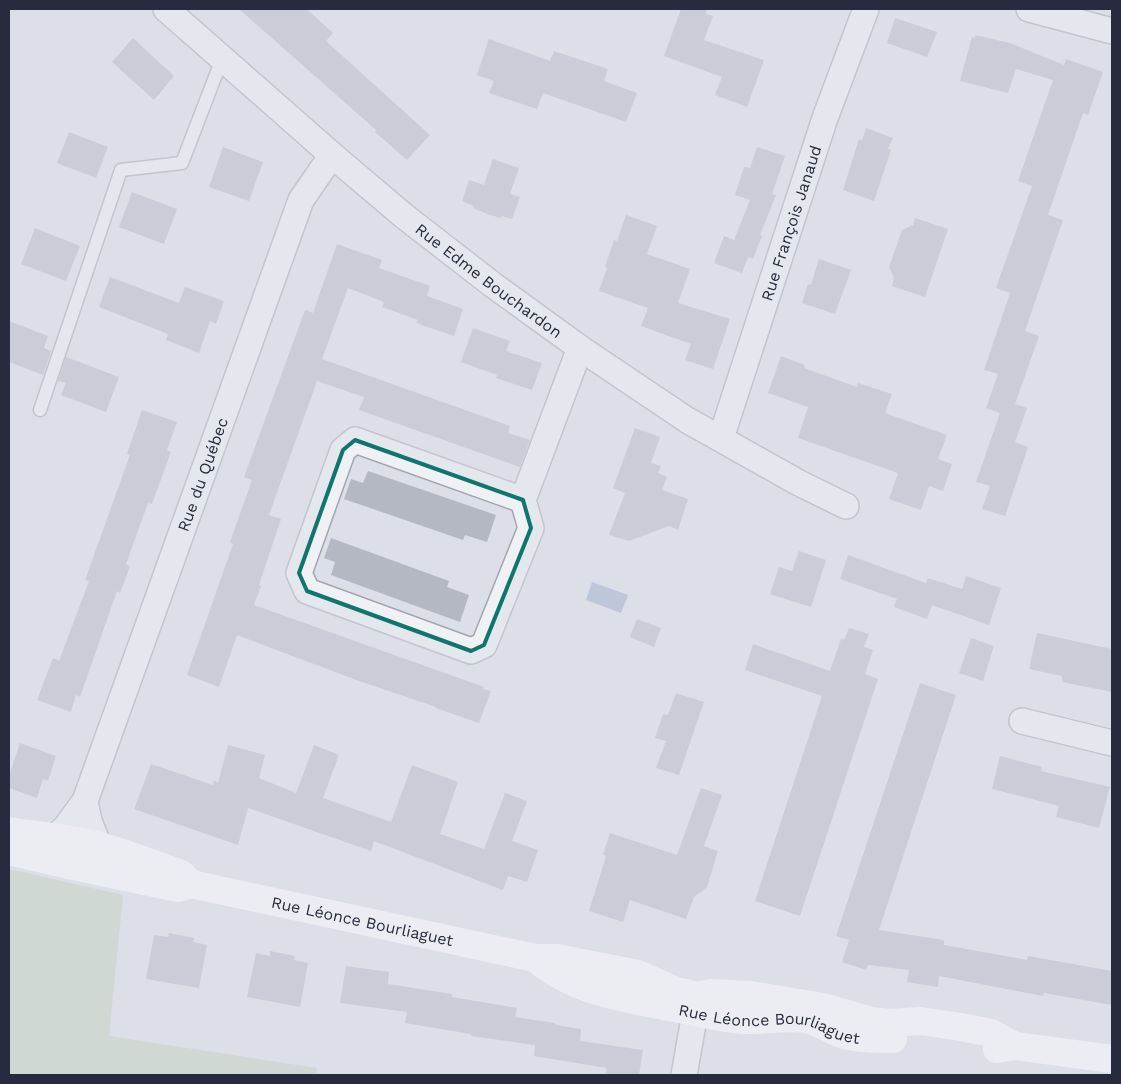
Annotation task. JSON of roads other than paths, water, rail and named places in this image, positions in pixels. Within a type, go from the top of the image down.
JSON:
[{"type":"main road","name":"Rue Léonce Bourliaguet","points":[[9,831],[51,849],[96,858],[132,856],[181,874],[191,884],[535,958],[557,958],[638,974],[676,991],[696,1004],[720,993],[750,995],[823,1007],[871,1021],[890,1023],[920,1021],[961,1027],[991,1033],[1015,1046],[1112,1059]]},
{"type":"main road","name":"Rue Léonce Bourliaguet","points":[[9,851],[51,849]]},
{"type":"street","name":"Rue Edme Bouchardon","points":[[166,9],[222,60],[404,216],[580,348],[687,420],[799,483],[846,506]]},
{"type":"street","name":"Rue François Janaud","points":[[721,438],[825,118],[866,9]]},
{"type":"street","points":[[1029,9],[1112,31]]},
{"type":"street","name":"Rue du Québec","points":[[51,849],[85,801],[301,200],[332,155]]},
{"type":"street","points":[[523,500],[355,440],[343,450],[300,573],[307,591],[471,650],[484,645],[531,528],[523,500],[580,348]]},
{"type":"street","points":[[1022,721],[1112,743]]},
{"type":"street","points":[[85,801],[96,858]]},
{"type":"street","points":[[684,1075],[696,1004]]},
{"type":"lane","points":[[40,410],[121,170],[182,163],[222,60]]},
{"type":"water","points":[[592,582],[628,595],[621,613],[586,600]]}]
